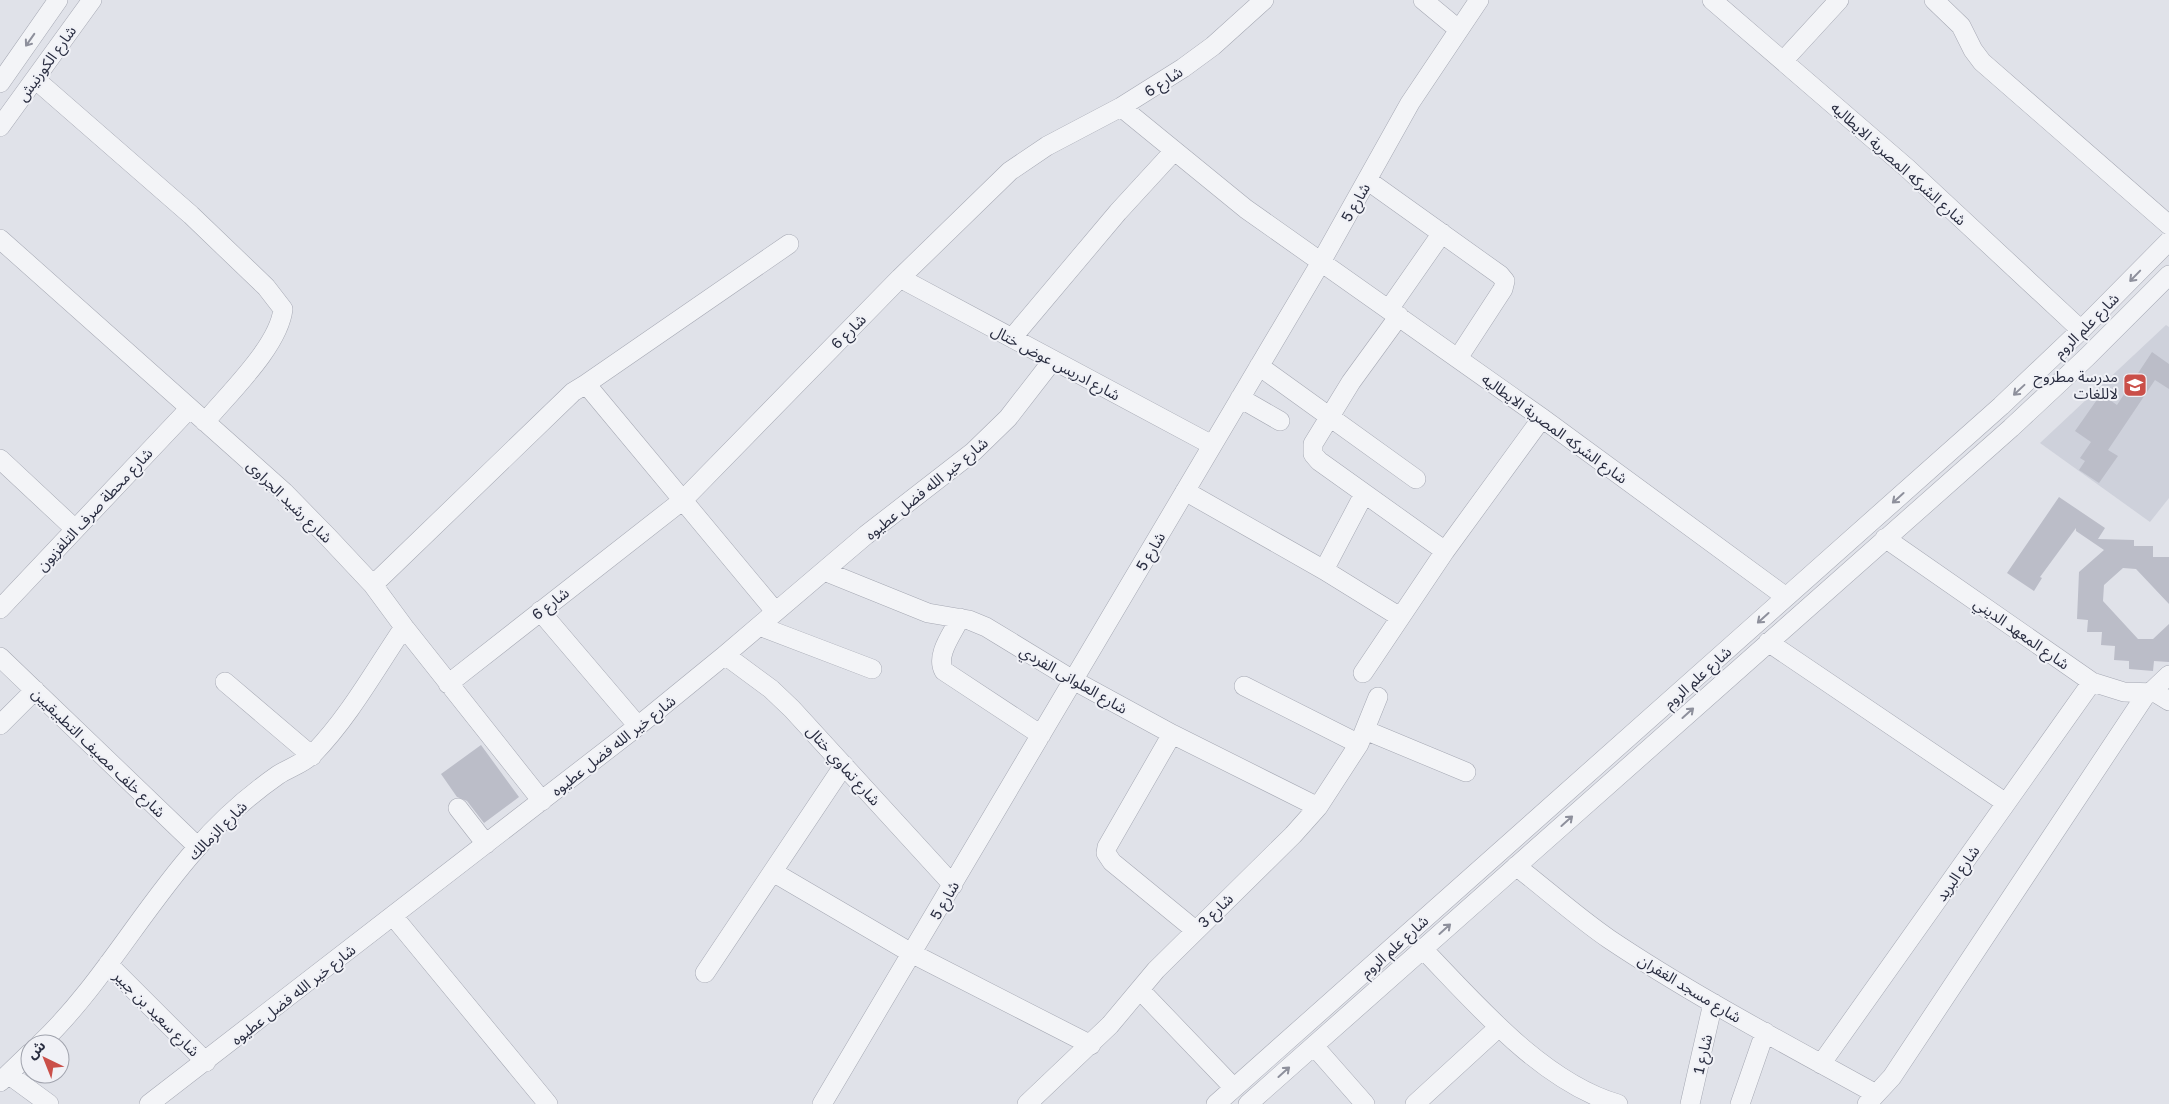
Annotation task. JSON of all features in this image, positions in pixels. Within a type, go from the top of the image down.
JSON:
[{"type":"street","name":"شارع الكورنيش","points":[[0,83],[58,0]]},
{"type":"street","name":"شارع الكورنيش","points":[[0,127],[92,0]]},
{"type":"street","name":"شارع 6","points":[[448,684],[683,500],[900,278],[1010,171],[1048,146],[1121,107],[1183,68],[1213,46],[1264,0]]},
{"type":"street","points":[[1423,0],[1458,29]]},
{"type":"street","name":"شارع 5","points":[[822,1104],[913,954],[1321,262],[1410,103],[1479,0]]},
{"type":"street","name":"شارع الشركه المصرية الايطاليه","points":[[1712,0],[1900,161],[2081,330]]},
{"type":"street","points":[[1783,61],[1838,0]]},
{"type":"street","points":[[1934,0],[1961,26],[1973,50],[1982,62],[2169,225]]},
{"type":"street","points":[[35,79],[191,215],[266,287],[283,309],[282,319],[269,345],[205,422]]},
{"type":"street","name":"شارع الشركه المصرية الايطاليه","points":[[1121,107],[1246,209],[1542,418],[1786,597]]},
{"type":"street","points":[[1012,338],[1118,212],[1174,151]]},
{"type":"street","points":[[1368,180],[1500,275],[1505,285],[1458,358]]},
{"type":"street","points":[[1442,233],[1329,416],[1313,444],[1313,454],[1319,461],[1445,551]]},
{"type":"street","name":"شارع رشيد الجراوى","points":[[0,239],[284,492],[373,585],[448,684],[542,801]]},
{"type":"street","name":"شارع علم الروم","points":[[1216,1104],[2001,406],[2081,330],[2169,241]]},
{"type":"street","points":[[373,585],[573,392],[789,244]]},
{"type":"street","name":"شارع علم الروم","points":[[1248,1104],[2056,387],[2169,275]]},
{"type":"street","name":"شارع ادريس عوض ختال","points":[[900,278],[1212,445]]},
{"type":"street","name":"شارع خير الله فضل عطيوه","points":[[149,1104],[206,1062],[542,801],[725,655],[824,571],[991,435],[1008,418],[1053,360]]},
{"type":"street","points":[[1259,366],[1416,479]]},
{"type":"street","points":[[586,384],[776,611]]},
{"type":"street","points":[[1240,398],[1280,421]]},
{"type":"street","name":"شارع محطة صرف التلفزيون","points":[[0,609],[189,408]]},
{"type":"street","points":[[1363,673],[1445,551],[1542,418]]},
{"type":"street","points":[[0,459],[75,529]]},
{"type":"street","points":[[1185,491],[1324,570],[1400,617]]},
{"type":"street","points":[[1324,570],[1364,494]]},
{"type":"street","name":"شارع المعهد الديني","points":[[1885,538],[2092,682],[2113,690],[2161,695],[2169,701]]},
{"type":"street","name":"شارع العلوانى الفردي","points":[[824,571],[928,613],[960,618],[986,627],[1073,680],[1172,734],[1318,807]]},
{"type":"street","points":[[540,611],[638,726]]},
{"type":"street","points":[[960,618],[941,656],[941,666],[944,671],[1041,735]]},
{"type":"street","points":[[759,626],[872,669]]},
{"type":"street","name":"شارع الزمالك","points":[[48,1034],[108,964],[169,880],[198,846],[229,814],[256,792],[279,775],[312,756],[346,714],[404,627]]},
{"type":"street","points":[[1768,642],[2006,803]]},
{"type":"street","name":"شارع تماوي ختال","points":[[725,655],[771,689],[792,709],[952,885]]},
{"type":"street","name":"شارع خلف مصيف التطبيقيين","points":[[0,657],[198,846]]},
{"type":"street","points":[[1871,1099],[1892,1077],[2149,693],[2169,675]]},
{"type":"street","points":[[225,682],[312,756]]},
{"type":"street","name":"شارع البريد","points":[[1821,1064],[2092,682]]},
{"type":"street","points":[[1244,686],[1362,737],[1466,772]]},
{"type":"street","points":[[0,725],[35,690]]},
{"type":"street","name":"شارع 3","points":[[1027,1104],[1090,1044],[1141,991],[1156,970],[1293,835],[1318,807],[1362,737],[1378,697]]},
{"type":"street","points":[[1172,734],[1107,847],[1106,852],[1112,862],[1195,930]]},
{"type":"street","points":[[705,973],[844,765]]},
{"type":"street","points":[[458,808],[486,844]]},
{"type":"street","name":"شارع مسجد الغفران","points":[[1516,866],[1607,938],[1713,1003],[1821,1064],[1871,1099]]},
{"type":"street","points":[[773,872],[913,954],[1090,1044]]},
{"type":"street","points":[[393,916],[548,1104]]},
{"type":"street","points":[[1397,943],[1417,954],[1538,1060],[1606,1102]]},
{"type":"street","name":"شارع سعيد بن جبير","points":[[108,964],[206,1062]]},
{"type":"street","points":[[1141,991],[1234,1088]]},
{"type":"street","name":"شارع 1","points":[[1690,1104],[1713,1003]]},
{"type":"street","points":[[1415,1104],[1499,1027]]},
{"type":"street","points":[[1740,1104],[1765,1032]]},
{"type":"street","points":[[1314,1046],[1365,1104]]},
{"type":"street","points":[[20,1063],[4,1078],[49,1104]]},
{"type":"shaded area","name":"مدرسة مطروح لاللغات","points":[[2166,325],[2169,327],[2169,498],[2150,522],[2040,443]]},
{"type":"building","points":[[2152,352],[2169,364],[2169,389],[2155,380],[2108,450],[2118,456],[2099,483],[2079,470],[2085,461],[2080,458],[2091,442],[2075,431],[2101,394],[2117,405]]},
{"type":"building","points":[[2059,497],[2105,528],[2098,539],[2134,540],[2134,546],[2153,546],[2153,557],[2169,557],[2169,604],[2136,569],[2123,568],[2104,585],[2103,601],[2138,639],[2153,639],[2169,624],[2169,662],[2154,661],[2153,671],[2129,669],[2129,661],[2114,660],[2115,646],[2101,645],[2102,632],[2087,632],[2088,620],[2077,619],[2079,572],[2104,550],[2076,531],[2076,528],[2040,577],[2042,578],[2034,591],[2007,573]]},
{"type":"building","points":[[481,745],[519,797],[484,823],[467,801],[457,797],[441,774]]},
{"type":"place","name":"مدرسة مطروح لاللغات","points":[[2135,385]]}]
